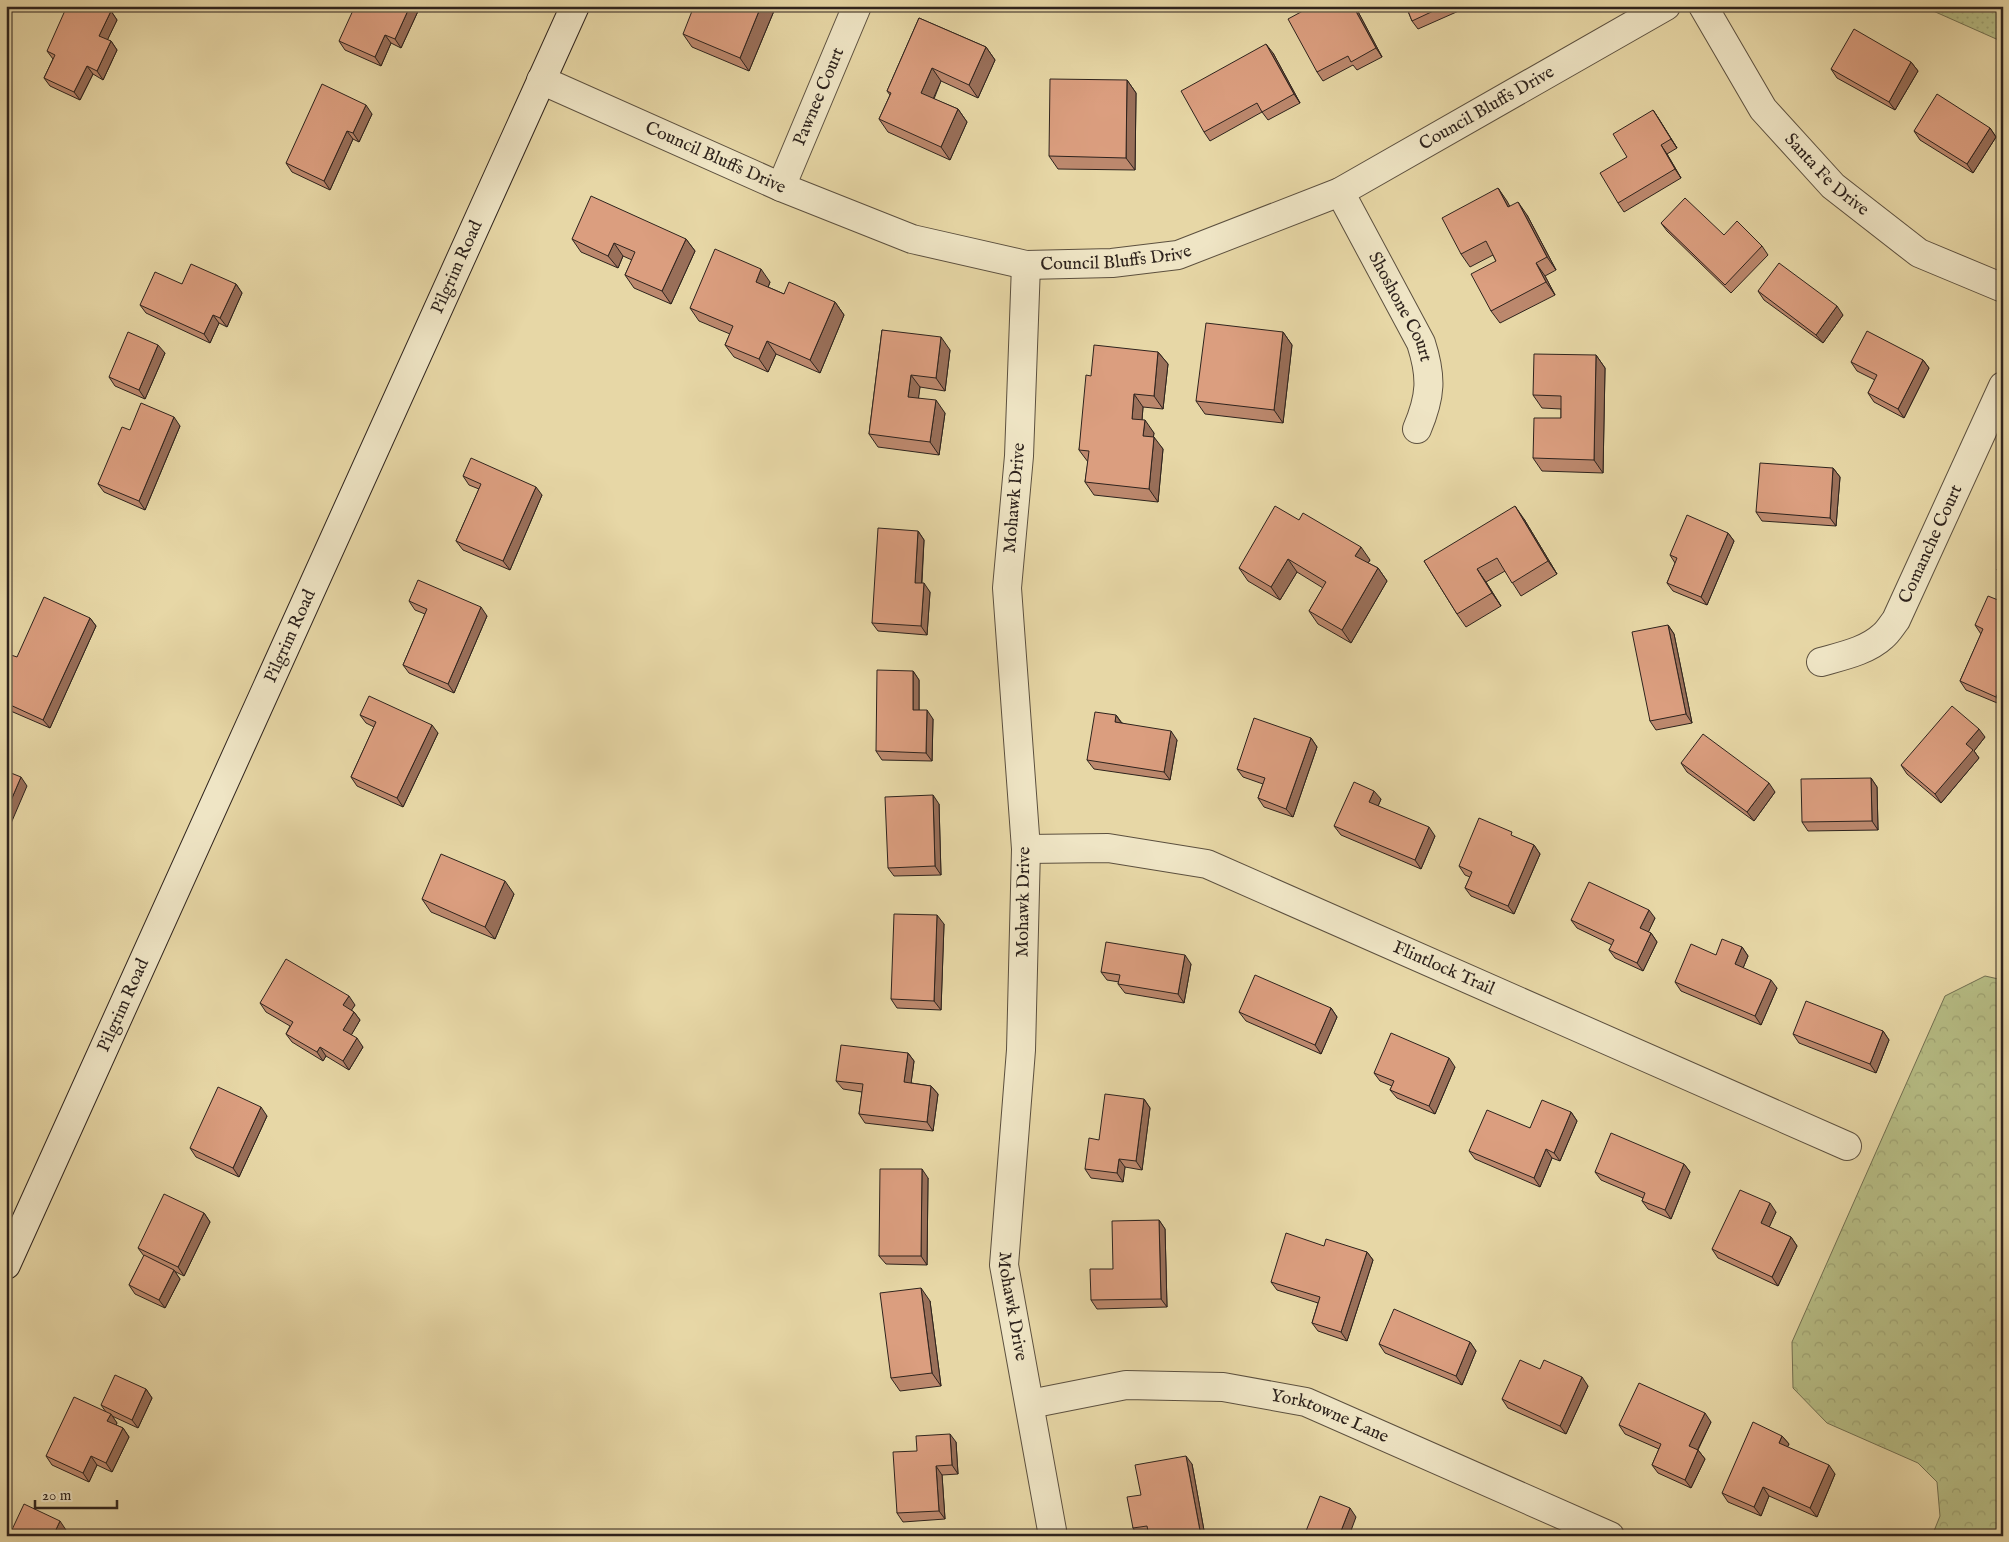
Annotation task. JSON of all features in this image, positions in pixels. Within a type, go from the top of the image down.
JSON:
[{"type":"street","name":"Pilgrim Road","points":[[6,1266],[575,6]]},
{"type":"street","name":"Pawnee Court","points":[[781,187],[857,6]]},
{"type":"street","name":"Council Bluffs Drive","points":[[541,80],[781,187],[912,239],[1026,265],[1112,263],[1178,255],[1340,192],[1666,6]]},
{"type":"street","name":"Santa Fe Drive","points":[[1703,6],[1763,109],[1832,186],[1919,253],[2003,288]]},
{"type":"street","name":"Shoshone Court","points":[[1340,192],[1421,343],[1430,377],[1426,406],[1416,429]]},
{"type":"street","name":"Mohawk Drive","points":[[1026,265],[1019,456],[1007,588],[1026,849],[1021,1050],[1004,1265],[1053,1536]]},
{"type":"street","name":"Comanche Court","points":[[1821,662],[1852,653],[1871,644],[1884,636],[1896,620],[2003,386]]},
{"type":"street","name":"Flintlock Trail","points":[[1026,849],[1108,848],[1207,864],[1847,1146]]},
{"type":"street","name":"Yorktowne Lane","points":[[1030,1404],[1126,1385],[1223,1387],[1306,1402],[1610,1536]]},
{"type":"green space","points":[[1922,6],[2003,6],[2003,42]]},
{"type":"green space","points":[[1985,976],[2003,980],[2003,1536],[1932,1536],[1940,1516],[1937,1482],[1918,1463],[1827,1423],[1793,1388],[1792,1342],[1945,996]]},
{"type":"building","points":[[67,6],[101,6],[111,11],[99,36],[111,41],[97,71],[87,66],[74,92],[44,78],[55,55],[47,51]]},
{"type":"building","points":[[355,6],[410,6],[395,39],[385,35],[375,57],[339,41]]},
{"type":"building","points":[[694,6],[720,6],[724,8],[725,6],[761,6],[740,58],[683,34]]},
{"type":"building","points":[[1312,6],[1353,6],[1376,48],[1351,62],[1348,56],[1317,72],[1288,19]]},
{"type":"building","points":[[1406,6],[1444,6],[1412,21]]},
{"type":"building","points":[[919,18],[986,47],[969,85],[932,68],[921,93],[958,109],[941,147],[879,119],[891,93],[887,91]]},
{"type":"building","points":[[1854,29],[1911,62],[1889,102],[1831,69]]},
{"type":"building","points":[[1266,44],[1294,94],[1262,112],[1257,103],[1204,132],[1181,91]]},
{"type":"building","points":[[1050,79],[1127,80],[1126,158],[1049,156]]},
{"type":"building","points":[[322,84],[366,105],[353,133],[347,131],[324,181],[286,163]]},
{"type":"building","points":[[1937,94],[1990,128],[1967,164],[1914,131]]},
{"type":"building","points":[[1653,110],[1671,139],[1661,145],[1675,169],[1618,203],[1600,173],[1627,157],[1613,134]]},
{"type":"building","points":[[1498,188],[1508,207],[1518,202],[1547,257],[1536,263],[1546,282],[1491,311],[1471,274],[1496,261],[1486,241],[1461,254],[1442,218]]},
{"type":"building","points":[[591,196],[686,239],[662,291],[625,275],[635,252],[614,243],[608,256],[572,239]]},
{"type":"building","points":[[1685,198],[1724,235],[1737,221],[1762,246],[1725,285],[1661,223]]},
{"type":"building","points":[[715,249],[761,269],[756,282],[784,294],[789,282],[835,302],[810,360],[767,341],[759,359],[725,345],[733,326],[690,308]]},
{"type":"building","points":[[1779,263],[1837,306],[1816,335],[1758,291]]},
{"type":"building","points":[[191,264],[236,284],[220,318],[213,315],[204,334],[140,305],[155,272],[182,284]]},
{"type":"building","points":[[1206,323],[1283,332],[1274,410],[1196,401]]},
{"type":"building","points":[[882,330],[941,337],[936,378],[911,375],[908,397],[936,400],[930,442],[869,434]]},
{"type":"building","points":[[1867,331],[1923,360],[1898,409],[1868,393],[1877,375],[1851,362]]},
{"type":"building","points":[[128,332],[158,345],[139,390],[109,377]]},
{"type":"building","points":[[1094,345],[1158,352],[1154,396],[1134,394],[1132,419],[1145,420],[1143,436],[1154,437],[1149,489],[1085,482],[1089,451],[1079,450],[1086,375],[1091,376]]},
{"type":"building","points":[[1534,354],[1596,355],[1594,460],[1533,458],[1534,418],[1561,418],[1561,396],[1533,395]]},
{"type":"building","points":[[141,403],[174,417],[139,501],[98,484],[122,427],[130,430]]},
{"type":"building","points":[[471,458],[536,487],[503,561],[456,541],[481,484],[463,476]]},
{"type":"building","points":[[1760,463],[1833,468],[1830,518],[1756,512]]},
{"type":"building","points":[[1275,506],[1299,520],[1303,513],[1361,547],[1355,556],[1378,568],[1342,630],[1309,611],[1326,582],[1288,559],[1271,587],[1239,568]]},
{"type":"building","points":[[1515,506],[1548,561],[1512,583],[1497,558],[1477,569],[1492,593],[1457,614],[1424,561]]},
{"type":"building","points":[[1687,515],[1728,533],[1701,597],[1667,583],[1677,558],[1670,555]]},
{"type":"building","points":[[878,528],[918,531],[915,583],[924,583],[921,626],[872,623]]},
{"type":"building","points":[[2003,557],[2003,572],[1997,570]]},
{"type":"building","points":[[418,580],[481,607],[448,684],[403,665],[427,609],[409,601]]},
{"type":"building","points":[[1988,596],[2003,602],[2003,682],[1996,697],[1960,681],[1983,629],[1975,625]]},
{"type":"building","points":[[44,597],[90,618],[43,720],[6,703],[6,666],[11,655],[17,657]]},
{"type":"building","points":[[1668,625],[1686,714],[1650,721],[1632,632]]},
{"type":"building","points":[[877,670],[913,671],[913,710],[927,710],[926,753],[876,751]]},
{"type":"building","points":[[369,696],[432,725],[397,798],[351,777],[376,722],[360,715]]},
{"type":"building","points":[[1952,706],[1979,729],[1966,744],[1973,750],[1935,794],[1901,765]]},
{"type":"building","points":[[1095,712],[1116,715],[1115,722],[1171,731],[1164,772],[1087,760]]},
{"type":"building","points":[[1254,718],[1311,738],[1286,809],[1258,798],[1265,778],[1237,769]]},
{"type":"building","points":[[1703,734],[1769,783],[1747,812],[1681,763]]},
{"type":"building","points":[[6,771],[21,777],[6,812]]},
{"type":"building","points":[[1871,778],[1872,821],[1802,822],[1801,779]]},
{"type":"building","points":[[1354,782],[1374,791],[1369,802],[1429,827],[1415,860],[1334,826]]},
{"type":"building","points":[[933,795],[935,866],[888,868],[885,797]]},
{"type":"building","points":[[1479,818],[1512,832],[1511,835],[1534,845],[1508,906],[1465,888],[1472,872],[1459,866]]},
{"type":"building","points":[[441,854],[505,881],[485,927],[422,899]]},
{"type":"building","points":[[1589,882],[1649,910],[1640,928],[1651,933],[1637,963],[1609,950],[1614,940],[1571,920]]},
{"type":"building","points":[[894,914],[937,915],[934,1001],[891,999]]},
{"type":"building","points":[[1722,939],[1742,947],[1735,964],[1771,980],[1755,1016],[1675,982],[1691,944],[1716,955]]},
{"type":"building","points":[[1106,942],[1185,955],[1178,994],[1118,984],[1120,975],[1101,972]]},
{"type":"building","points":[[286,959],[349,996],[343,1005],[354,1012],[343,1030],[357,1038],[343,1061],[320,1047],[317,1052],[286,1034],[293,1022],[260,1003]]},
{"type":"building","points":[[1255,975],[1331,1008],[1315,1045],[1239,1012]]},
{"type":"building","points":[[1806,1001],[1883,1031],[1870,1064],[1793,1034]]},
{"type":"building","points":[[1391,1033],[1449,1058],[1429,1106],[1390,1090],[1394,1081],[1374,1073]]},
{"type":"building","points":[[841,1045],[908,1053],[904,1082],[931,1086],[927,1122],[859,1114],[863,1084],[836,1081]]},
{"type":"building","points":[[218,1087],[261,1107],[233,1168],[190,1148]]},
{"type":"building","points":[[1105,1094],[1144,1099],[1136,1161],[1119,1159],[1117,1173],[1085,1169],[1089,1138],[1099,1140]]},
{"type":"building","points":[[1542,1100],[1571,1112],[1554,1153],[1546,1149],[1534,1178],[1469,1151],[1487,1110],[1530,1128]]},
{"type":"building","points":[[1611,1133],[1684,1164],[1665,1210],[1642,1201],[1645,1193],[1595,1172]]},
{"type":"building","points":[[880,1169],[922,1169],[921,1256],[879,1256]]},
{"type":"building","points":[[1740,1190],[1770,1203],[1761,1223],[1791,1237],[1772,1277],[1712,1249]]},
{"type":"building","points":[[164,1194],[204,1213],[178,1267],[138,1248]]},
{"type":"building","points":[[1159,1220],[1161,1299],[1091,1300],[1090,1269],[1113,1269],[1112,1221]]},
{"type":"building","points":[[1286,1233],[1324,1246],[1326,1239],[1367,1252],[1341,1332],[1312,1323],[1320,1297],[1271,1282]]},
{"type":"building","points":[[144,1255],[174,1270],[159,1300],[129,1285]]},
{"type":"building","points":[[921,1288],[932,1373],[891,1378],[880,1293]]},
{"type":"building","points":[[1394,1309],[1470,1342],[1456,1376],[1379,1344]]},
{"type":"building","points":[[1520,1360],[1540,1369],[1544,1360],[1582,1377],[1560,1426],[1502,1399]]},
{"type":"building","points":[[115,1375],[146,1389],[132,1420],[101,1405]]},
{"type":"building","points":[[1639,1383],[1705,1413],[1689,1446],[1698,1450],[1685,1480],[1652,1465],[1661,1444],[1619,1425]]},
{"type":"building","points":[[74,1397],[111,1414],[107,1421],[123,1428],[106,1463],[91,1456],[83,1473],[46,1456]]},
{"type":"building","points":[[1753,1422],[1782,1436],[1779,1443],[1829,1465],[1810,1508],[1763,1487],[1754,1507],[1722,1493]]},
{"type":"building","points":[[950,1434],[952,1465],[936,1466],[939,1511],[897,1513],[893,1452],[917,1451],[916,1436]]},
{"type":"building","points":[[1186,1456],[1201,1536],[1149,1536],[1147,1526],[1133,1528],[1127,1497],[1141,1495],[1135,1465]]},
{"type":"building","points":[[1320,1496],[1350,1508],[1341,1531],[1352,1536],[1304,1536]]},
{"type":"building","points":[[24,1504],[60,1521],[53,1536],[9,1536]]}]
